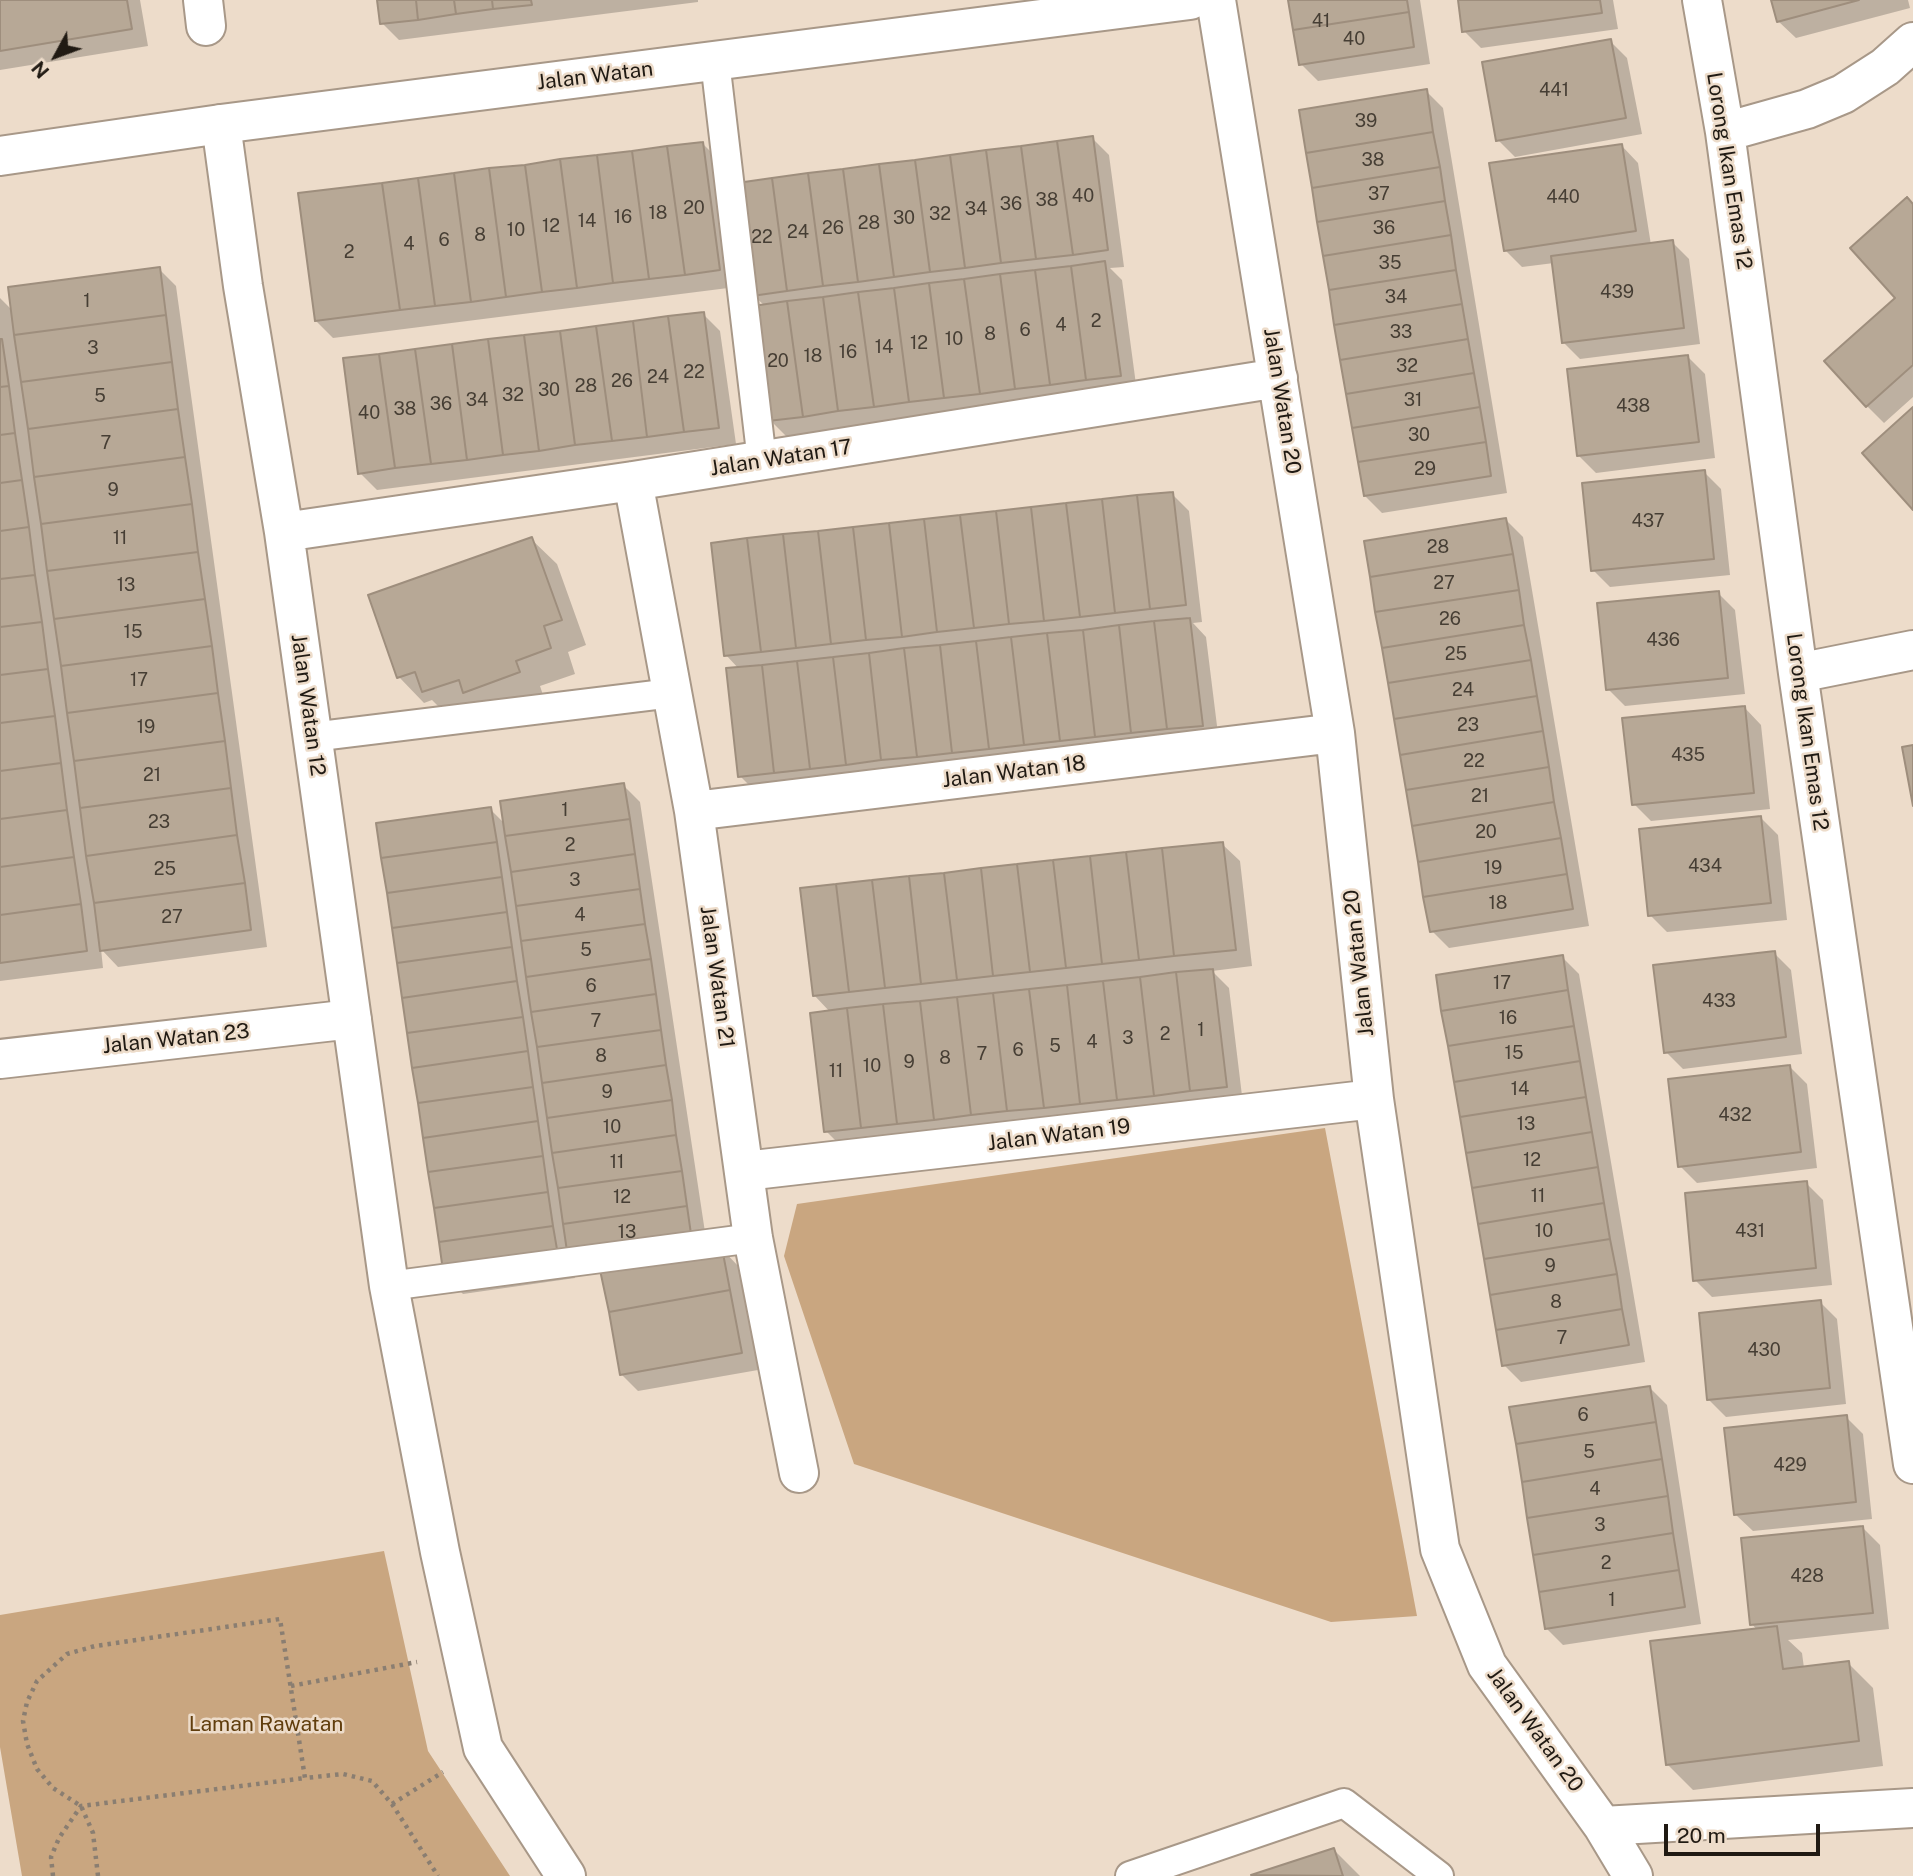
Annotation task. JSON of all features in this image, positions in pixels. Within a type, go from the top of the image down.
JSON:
[{"type":"street","name":"Jalan Watan","points":[[0,156],[221,124],[1190,0]]},
{"type":"street","name":"Jalan Watan 20","points":[[1216,0],[1335,733],[1374,1099],[1440,1549],[1487,1665],[1604,1826],[1633,1876]]},
{"type":"street","name":"Lorong Ikan Emas 12","points":[[1702,0],[1726,132],[1798,673],[1913,1464]]},
{"type":"street","points":[[1726,132],[1807,109],[1843,94],[1885,67],[1913,42]]},
{"type":"street","name":"Jalan Watan 12","points":[[221,124],[243,286],[284,532],[388,1286],[440,1552],[483,1748]]},
{"type":"street","name":"Jalan Watan 17","points":[[284,532],[633,481],[1278,378]]},
{"type":"street","name":"Jalan Watan 21","points":[[633,481],[694,811],[753,1238],[799,1473]]},
{"type":"street","points":[[1798,673],[1913,650]]},
{"type":"street","name":"Jalan Watan 18","points":[[694,811],[1335,733]]},
{"type":"street","name":"Jalan Watan 23","points":[[0,1059],[352,1019]]},
{"type":"street","name":"Jalan Watan 19","points":[[745,1171],[1374,1099]]},
{"type":"street","points":[[483,1748],[566,1876]]},
{"type":"street","points":[[1604,1826],[1913,1808]]},
{"type":"lane","points":[[715,61],[762,461]]},
{"type":"lane","points":[[313,737],[672,693]]},
{"type":"lane","points":[[388,1286],[753,1238]]},
{"type":"lane","points":[[1130,1876],[1344,1803],[1439,1876]]},
{"type":"path","points":[[98,1876],[93,1833],[81,1806],[53,1788],[37,1769],[27,1744],[23,1721],[27,1702],[37,1681],[67,1654],[95,1646],[280,1619],[305,1778]]},
{"type":"path","points":[[291,1686],[462,1654]]},
{"type":"path","points":[[392,1804],[483,1748]]},
{"type":"path","points":[[53,1876],[51,1857],[59,1838],[81,1806],[344,1774],[372,1781],[392,1804],[438,1876]]},
{"type":"green space","points":[[1325,1128],[1417,1616],[1331,1622],[854,1464],[784,1256],[797,1204]]},
{"type":"green space","name":"Laman Rawatan","points":[[384,1551],[428,1751],[510,1876],[22,1876],[0,1747],[0,1615]]},
{"type":"building","points":[[0,0],[127,0],[132,29],[0,51]]},
{"type":"building","points":[[377,0],[416,0],[418,20],[380,24]]},
{"type":"building","points":[[416,0],[454,0],[456,14],[418,20]]},
{"type":"building","points":[[454,0],[492,0],[493,9],[456,14]]},
{"type":"building","points":[[492,0],[531,0],[532,5],[493,9]]},
{"type":"building","points":[[1288,0],[1407,0],[1409,12],[1293,30]]},
{"type":"building","points":[[1458,0],[1600,0],[1602,13],[1462,32]]},
{"type":"building","points":[[1771,0],[1859,0],[1777,22]]},
{"type":"building","points":[[1409,12],[1414,47],[1299,65],[1293,30]]},
{"type":"building","points":[[1611,39],[1626,118],[1496,141],[1482,62]]},
{"type":"building","points":[[1427,89],[1433,132],[1306,153],[1299,110]]},
{"type":"building","points":[[1433,132],[1440,167],[1312,188],[1306,153]]},
{"type":"building","points":[[1093,136],[1108,250],[1073,255],[1057,141]]},
{"type":"building","points":[[1057,141],[1073,255],[1036,259],[1021,146]]},
{"type":"building","points":[[703,142],[720,270],[685,275],[667,146]]},
{"type":"building","points":[[1622,144],[1636,231],[1504,251],[1489,163]]},
{"type":"building","points":[[667,146],[685,275],[649,279],[632,151]]},
{"type":"building","points":[[1021,146],[1036,259],[1001,263],[986,150]]},
{"type":"building","points":[[986,150],[1001,263],[965,268],[950,155]]},
{"type":"building","points":[[632,151],[649,279],[613,283],[597,155]]},
{"type":"building","points":[[597,155],[613,283],[577,288],[560,159]]},
{"type":"building","points":[[950,155],[965,268],[930,272],[915,160]]},
{"type":"building","points":[[560,159],[577,288],[542,292],[525,165]]},
{"type":"building","points":[[915,160],[930,272],[894,277],[879,164]]},
{"type":"building","points":[[879,164],[894,277],[858,282],[843,169]]},
{"type":"building","points":[[525,165],[542,292],[506,297],[489,168]]},
{"type":"building","points":[[1440,167],[1445,201],[1317,222],[1312,188]]},
{"type":"building","points":[[489,168],[506,297],[471,302],[454,173]]},
{"type":"building","points":[[843,169],[858,282],[823,286],[808,173]]},
{"type":"building","points":[[454,173],[471,302],[435,306],[418,178]]},
{"type":"building","points":[[808,173],[823,286],[787,291],[772,178]]},
{"type":"building","points":[[418,178],[435,306],[400,310],[382,183]]},
{"type":"building","points":[[772,178],[787,291],[752,296],[737,183]]},
{"type":"building","points":[[382,183],[400,310],[315,321],[298,193]]},
{"type":"building","points":[[1907,197],[1913,204],[1913,365],[1866,407],[1824,361],[1895,298],[1850,248]]},
{"type":"building","points":[[1445,201],[1451,235],[1323,256],[1317,222]]},
{"type":"building","points":[[1451,235],[1456,270],[1329,290],[1323,256]]},
{"type":"building","points":[[1673,240],[1684,328],[1562,343],[1551,256]]},
{"type":"building","points":[[1105,261],[1121,376],[1086,380],[1071,266]]},
{"type":"building","points":[[1071,266],[1086,380],[1050,385],[1035,270]]},
{"type":"building","points":[[160,267],[166,315],[14,335],[8,287]]},
{"type":"building","points":[[1035,270],[1050,385],[1015,389],[1000,274]]},
{"type":"building","points":[[1456,270],[1462,304],[1334,325],[1329,290]]},
{"type":"building","points":[[1000,274],[1015,389],[980,394],[964,279]]},
{"type":"building","points":[[964,279],[980,394],[944,398],[929,283]]},
{"type":"building","points":[[929,283],[944,398],[909,402],[894,288]]},
{"type":"building","points":[[894,288],[909,402],[874,407],[858,292]]},
{"type":"building","points":[[858,292],[874,407],[838,411],[823,297]]},
{"type":"building","points":[[823,297],[838,411],[803,417],[787,301]]},
{"type":"building","points":[[787,301],[803,417],[768,421],[753,306]]},
{"type":"building","points":[[1462,304],[1468,339],[1340,360],[1334,325]]},
{"type":"building","points":[[704,312],[719,428],[684,432],[668,316]]},
{"type":"building","points":[[166,315],[172,362],[21,382],[14,335]]},
{"type":"building","points":[[668,316],[684,432],[647,437],[633,321]]},
{"type":"building","points":[[633,321],[647,437],[612,441],[596,326]]},
{"type":"building","points":[[596,326],[612,441],[575,445],[560,331]]},
{"type":"building","points":[[560,331],[575,445],[539,451],[524,335]]},
{"type":"building","points":[[524,335],[539,451],[503,455],[488,339]]},
{"type":"building","points":[[0,339],[9,386],[0,387]]},
{"type":"building","points":[[488,339],[503,455],[467,460],[452,344]]},
{"type":"building","points":[[1468,339],[1474,373],[1346,394],[1340,360]]},
{"type":"building","points":[[452,344],[467,460],[431,464],[415,349]]},
{"type":"building","points":[[415,349],[431,464],[395,468],[379,354]]},
{"type":"building","points":[[379,354],[395,468],[358,474],[343,358]]},
{"type":"building","points":[[1688,355],[1699,442],[1577,456],[1567,369]]},
{"type":"building","points":[[172,362],[178,409],[28,429],[21,382]]},
{"type":"building","points":[[1474,373],[1480,407],[1352,428],[1346,394]]},
{"type":"building","points":[[9,386],[15,433],[0,435],[0,387]]},
{"type":"building","points":[[1480,407],[1486,442],[1358,462],[1352,428]]},
{"type":"building","points":[[1913,407],[1913,510],[1862,453]]},
{"type":"building","points":[[178,409],[185,457],[34,477],[28,429]]},
{"type":"building","points":[[15,433],[22,480],[0,483],[0,435]]},
{"type":"building","points":[[1486,442],[1491,476],[1364,496],[1358,462]]},
{"type":"building","points":[[185,457],[192,504],[41,524],[34,477]]},
{"type":"building","points":[[1705,470],[1714,559],[1591,571],[1582,483]]},
{"type":"building","points":[[22,480],[29,527],[0,531],[0,483]]},
{"type":"building","points":[[1173,492],[1186,605],[1150,609],[1137,495]]},
{"type":"building","points":[[1137,495],[1150,609],[1115,613],[1102,499]]},
{"type":"building","points":[[1102,499],[1115,613],[1080,617],[1066,503]]},
{"type":"building","points":[[1066,503],[1080,617],[1044,621],[1031,507]]},
{"type":"building","points":[[192,504],[198,552],[47,571],[41,524]]},
{"type":"building","points":[[1031,507],[1044,621],[1009,624],[996,511]]},
{"type":"building","points":[[996,511],[1009,624],[974,628],[960,515]]},
{"type":"building","points":[[960,515],[974,628],[937,632],[924,519]]},
{"type":"building","points":[[1506,518],[1513,554],[1370,577],[1364,541]]},
{"type":"building","points":[[924,519],[937,632],[902,637],[889,523]]},
{"type":"building","points":[[889,523],[902,637],[866,640],[853,527]]},
{"type":"building","points":[[29,527],[35,575],[0,579],[0,531]]},
{"type":"building","points":[[853,527],[866,640],[831,644],[818,531]]},
{"type":"building","points":[[818,531],[831,644],[796,648],[783,534]]},
{"type":"building","points":[[783,534],[796,648],[761,652],[747,538]]},
{"type":"building","points":[[532,537],[562,620],[544,626],[551,648],[516,661],[520,672],[463,693],[459,680],[422,692],[415,672],[397,678],[368,595]]},
{"type":"building","points":[[747,538],[761,652],[724,656],[711,543]]},
{"type":"building","points":[[198,552],[205,599],[54,619],[47,571]]},
{"type":"building","points":[[1513,554],[1519,590],[1375,612],[1370,577]]},
{"type":"building","points":[[35,575],[42,622],[0,627],[0,579]]},
{"type":"building","points":[[1519,590],[1524,625],[1382,648],[1375,612]]},
{"type":"building","points":[[1719,591],[1728,678],[1606,690],[1597,603]]},
{"type":"building","points":[[205,599],[212,646],[61,666],[54,619]]},
{"type":"building","points":[[1190,618],[1203,726],[1167,729],[1154,621]]},
{"type":"building","points":[[1154,621],[1167,729],[1131,733],[1119,625]]},
{"type":"building","points":[[42,622],[48,669],[0,675],[0,627]]},
{"type":"building","points":[[1119,625],[1131,733],[1095,737],[1083,630]]},
{"type":"building","points":[[1524,625],[1531,660],[1388,683],[1382,648]]},
{"type":"building","points":[[1083,630],[1095,737],[1060,741],[1047,633]]},
{"type":"building","points":[[1047,633],[1060,741],[1024,745],[1011,637]]},
{"type":"building","points":[[1011,637],[1024,745],[989,749],[976,641]]},
{"type":"building","points":[[976,641],[989,749],[952,753],[940,645]]},
{"type":"building","points":[[940,645],[952,753],[917,757],[904,648]]},
{"type":"building","points":[[212,646],[218,693],[67,713],[61,666]]},
{"type":"building","points":[[904,648],[917,757],[881,760],[869,653]]},
{"type":"building","points":[[869,653],[881,760],[846,765],[833,657]]},
{"type":"building","points":[[833,657],[846,765],[810,769],[797,661]]},
{"type":"building","points":[[1531,660],[1537,696],[1394,719],[1388,683]]},
{"type":"building","points":[[797,661],[810,769],[774,773],[762,665]]},
{"type":"building","points":[[762,665],[774,773],[738,777],[726,668]]},
{"type":"building","points":[[48,669],[55,716],[0,723],[0,675]]},
{"type":"building","points":[[218,693],[225,741],[74,761],[67,713]]},
{"type":"building","points":[[1537,696],[1543,731],[1400,755],[1394,719]]},
{"type":"building","points":[[1745,706],[1754,793],[1632,805],[1622,718]]},
{"type":"building","points":[[55,716],[61,763],[0,771],[0,723]]},
{"type":"building","points":[[1543,731],[1549,767],[1406,790],[1400,755]]},
{"type":"building","points":[[225,741],[231,788],[80,808],[74,761]]},
{"type":"building","points":[[1913,745],[1913,806],[1902,747]]},
{"type":"building","points":[[61,763],[67,810],[0,819],[0,771]]},
{"type":"building","points":[[1549,767],[1554,802],[1412,826],[1406,790]]},
{"type":"building","points":[[624,783],[630,819],[505,836],[500,801]]},
{"type":"building","points":[[231,788],[237,835],[86,856],[80,808]]},
{"type":"building","points":[[1554,802],[1561,838],[1418,862],[1412,826]]},
{"type":"building","points":[[491,807],[497,842],[381,858],[376,823]]},
{"type":"building","points":[[67,810],[74,857],[0,867],[0,819]]},
{"type":"building","points":[[1761,816],[1771,903],[1648,916],[1639,829]]},
{"type":"building","points":[[630,819],[635,854],[511,872],[505,836]]},
{"type":"building","points":[[237,835],[245,883],[94,903],[86,856]]},
{"type":"building","points":[[1561,838],[1567,874],[1423,897],[1418,862]]},
{"type":"building","points":[[497,842],[502,877],[387,893],[381,858]]},
{"type":"building","points":[[1223,842],[1236,950],[1174,956],[1162,848]]},
{"type":"building","points":[[1162,848],[1174,956],[1139,960],[1126,852]]},
{"type":"building","points":[[1126,852],[1139,960],[1102,964],[1090,856]]},
{"type":"building","points":[[635,854],[640,889],[516,906],[511,872]]},
{"type":"building","points":[[1090,856],[1102,964],[1066,968],[1053,860]]},
{"type":"building","points":[[74,857],[81,904],[0,915],[0,867]]},
{"type":"building","points":[[1053,860],[1066,968],[1030,972],[1017,864]]},
{"type":"building","points":[[1017,864],[1030,972],[993,976],[981,868]]},
{"type":"building","points":[[981,868],[993,976],[957,980],[944,873]]},
{"type":"building","points":[[944,873],[957,980],[921,984],[909,876]]},
{"type":"building","points":[[1567,874],[1573,909],[1430,932],[1423,897]]},
{"type":"building","points":[[909,876],[921,984],[885,988],[872,880]]},
{"type":"building","points":[[502,877],[507,912],[392,928],[387,893]]},
{"type":"building","points":[[872,880],[885,988],[849,992],[836,884]]},
{"type":"building","points":[[245,883],[251,930],[100,951],[94,903]]},
{"type":"building","points":[[836,884],[849,992],[813,996],[800,888]]},
{"type":"building","points":[[640,889],[645,924],[521,941],[516,906]]},
{"type":"building","points":[[81,904],[87,951],[0,963],[0,915]]},
{"type":"building","points":[[507,912],[512,947],[397,963],[392,928]]},
{"type":"building","points":[[645,924],[651,959],[526,977],[521,941]]},
{"type":"building","points":[[512,947],[517,981],[402,998],[397,963]]},
{"type":"building","points":[[1775,951],[1786,1037],[1664,1053],[1653,965]]},
{"type":"building","points":[[1563,955],[1568,990],[1441,1011],[1436,975]]},
{"type":"building","points":[[651,959],[656,994],[531,1012],[526,977]]},
{"type":"building","points":[[1213,969],[1227,1087],[1190,1091],[1176,972]]},
{"type":"building","points":[[1176,972],[1190,1091],[1154,1096],[1140,977]]},
{"type":"building","points":[[1140,977],[1154,1096],[1117,1100],[1103,981]]},
{"type":"building","points":[[517,981],[523,1017],[407,1033],[402,998]]},
{"type":"building","points":[[1103,981],[1117,1100],[1080,1104],[1067,985]]},
{"type":"building","points":[[1067,985],[1080,1104],[1044,1108],[1029,989]]},
{"type":"building","points":[[1029,989],[1044,1108],[1007,1111],[993,993]]},
{"type":"building","points":[[1568,990],[1574,1026],[1448,1046],[1441,1011]]},
{"type":"building","points":[[993,993],[1007,1111],[971,1115],[957,997]]},
{"type":"building","points":[[656,994],[661,1030],[537,1047],[531,1012]]},
{"type":"building","points":[[957,997],[971,1115],[934,1120],[920,1001]]},
{"type":"building","points":[[920,1001],[934,1120],[897,1124],[883,1004]]},
{"type":"building","points":[[883,1004],[897,1124],[861,1128],[847,1008]]},
{"type":"building","points":[[847,1008],[861,1128],[824,1132],[810,1013]]},
{"type":"building","points":[[523,1017],[528,1051],[412,1068],[407,1033]]},
{"type":"building","points":[[1574,1026],[1580,1061],[1454,1082],[1448,1046]]},
{"type":"building","points":[[661,1030],[666,1065],[542,1083],[537,1047]]},
{"type":"building","points":[[528,1051],[533,1087],[418,1103],[412,1068]]},
{"type":"building","points":[[1580,1061],[1586,1097],[1460,1117],[1454,1082]]},
{"type":"building","points":[[666,1065],[672,1100],[547,1118],[542,1083]]},
{"type":"building","points":[[1790,1065],[1801,1152],[1678,1167],[1668,1079]]},
{"type":"building","points":[[533,1087],[538,1121],[423,1138],[418,1103]]},
{"type":"building","points":[[1586,1097],[1592,1132],[1466,1153],[1460,1117]]},
{"type":"building","points":[[672,1100],[676,1135],[552,1153],[547,1118]]},
{"type":"building","points":[[538,1121],[543,1156],[428,1172],[423,1138]]},
{"type":"building","points":[[1592,1132],[1598,1167],[1472,1188],[1466,1153]]},
{"type":"building","points":[[676,1135],[682,1171],[558,1188],[552,1153]]},
{"type":"building","points":[[543,1156],[548,1192],[434,1208],[428,1172]]},
{"type":"building","points":[[1598,1167],[1604,1203],[1478,1224],[1472,1188]]},
{"type":"building","points":[[682,1171],[687,1206],[563,1224],[558,1188]]},
{"type":"building","points":[[1807,1181],[1816,1268],[1693,1281],[1685,1193]]},
{"type":"building","points":[[548,1192],[553,1226],[439,1242],[434,1208]]},
{"type":"building","points":[[1604,1203],[1610,1239],[1484,1259],[1478,1224]]},
{"type":"building","points":[[687,1206],[692,1241],[568,1258],[563,1224]]},
{"type":"building","points":[[553,1226],[559,1261],[444,1278],[439,1242]]},
{"type":"building","points":[[1610,1239],[1617,1274],[1490,1295],[1484,1259]]},
{"type":"building","points":[[722,1248],[730,1290],[609,1312],[600,1270]]},
{"type":"building","points":[[1617,1274],[1622,1309],[1496,1330],[1490,1295]]},
{"type":"building","points":[[730,1290],[742,1353],[620,1375],[609,1312]]},
{"type":"building","points":[[1821,1300],[1830,1388],[1707,1400],[1699,1313]]},
{"type":"building","points":[[1622,1309],[1629,1345],[1502,1366],[1496,1330]]},
{"type":"building","points":[[1650,1386],[1656,1422],[1516,1444],[1509,1407]]},
{"type":"building","points":[[1847,1415],[1856,1502],[1734,1515],[1724,1428]]},
{"type":"building","points":[[1656,1422],[1662,1459],[1522,1482],[1516,1444]]},
{"type":"building","points":[[1662,1459],[1668,1496],[1527,1518],[1522,1482]]},
{"type":"building","points":[[1668,1496],[1673,1533],[1533,1555],[1527,1518]]},
{"type":"building","points":[[1863,1526],[1873,1613],[1750,1625],[1741,1538]]},
{"type":"building","points":[[1673,1533],[1679,1570],[1539,1592],[1533,1555]]},
{"type":"building","points":[[1679,1570],[1685,1607],[1545,1629],[1539,1592]]},
{"type":"building","points":[[1777,1626],[1783,1669],[1849,1661],[1859,1741],[1666,1765],[1650,1641]]},
{"type":"building","points":[[1334,1848],[1343,1876],[1251,1875]]}]
